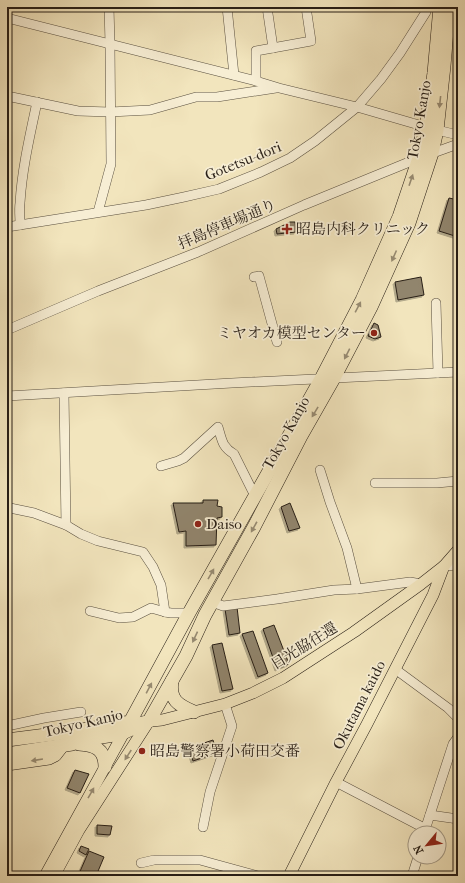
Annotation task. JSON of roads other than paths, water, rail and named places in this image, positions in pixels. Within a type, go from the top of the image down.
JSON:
[{"type":"highway","name":"Tokyo Kanjo","points":[[7,754],[67,745],[82,740],[114,735],[127,727],[255,496],[371,307],[409,223],[432,154],[434,73],[440,7]]},
{"type":"highway","name":"Tokyo Kanjo","points":[[7,740],[127,727],[149,721],[186,656],[205,615],[254,527],[301,436],[328,379],[399,217],[419,158],[432,128],[444,66],[449,7]]},
{"type":"highway","points":[[172,681],[172,693],[175,700],[182,706],[194,712]]},
{"type":"highway","points":[[7,764],[49,758],[67,745],[89,745],[98,748],[103,755],[105,767]]},
{"type":"main road","name":"Okutama kaido","points":[[289,876],[433,595],[444,566],[458,550]]},
{"type":"main road","name":"日光脇往還","points":[[149,721],[162,720],[225,704],[253,693],[283,678],[354,632],[444,566]]},
{"type":"main road","points":[[54,876],[79,830],[149,721]]},
{"type":"main road","points":[[45,876],[127,727]]},
{"type":"street","points":[[98,212],[111,164],[109,7]]},
{"type":"street","points":[[227,7],[234,75]]},
{"type":"street","points":[[266,7],[273,48]]},
{"type":"street","points":[[256,81],[256,51],[311,41],[306,7]]},
{"type":"street","name":"Gotetsu-dori","points":[[7,226],[146,205],[219,189],[262,172],[290,158],[333,127],[357,107],[381,79],[397,50],[426,12]]},
{"type":"street","points":[[7,18],[234,75],[458,135]]},
{"type":"street","points":[[7,96],[78,110],[110,112],[150,110],[196,97],[217,97],[280,88]]},
{"type":"street","points":[[20,224],[20,204],[24,166],[37,102]]},
{"type":"street","name":"拝島停車場通り","points":[[7,330],[198,252],[304,205],[419,158],[458,144]]},
{"type":"street","points":[[254,277],[259,276],[277,342]]},
{"type":"street","points":[[436,303],[438,373]]},
{"type":"street","points":[[7,396],[458,372]]},
{"type":"street","points":[[64,393],[66,525]]},
{"type":"street","points":[[161,466],[184,458],[218,427],[223,445],[234,454],[255,496]]},
{"type":"street","points":[[320,470],[347,548],[357,589]]},
{"type":"street","points":[[375,483],[437,483],[458,480]]},
{"type":"street","points":[[7,508],[34,513],[66,525],[81,534],[98,541],[143,552],[153,567],[161,585],[165,612]]},
{"type":"street","points":[[444,566],[458,565]]},
{"type":"street","points":[[212,602],[223,606],[334,590],[357,589],[410,582],[421,584]]},
{"type":"street","points":[[90,611],[120,618],[133,617],[151,608],[171,613],[189,613]]},
{"type":"street","points":[[395,669],[448,708],[458,718]]},
{"type":"street","points":[[203,827],[210,792],[232,726],[225,704]]},
{"type":"street","points":[[7,726],[81,712]]},
{"type":"street","points":[[427,825],[453,744],[458,737]]},
{"type":"street","points":[[336,782],[414,825]]},
{"type":"street","points":[[430,815],[458,819]]},
{"type":"street","points":[[141,863],[154,860],[200,860],[258,876]]},
{"type":"street","points":[[412,876],[415,865]]},
{"type":"place","name":"昭島内科クリニック","points":[[287,229]]},
{"type":"place","name":"ミヤオカ模型センター","points":[[374,333]]},
{"type":"place","name":"Daiso","points":[[198,524]]},
{"type":"place","name":"昭島警察署小荷田交番","points":[[142,751]]}]
